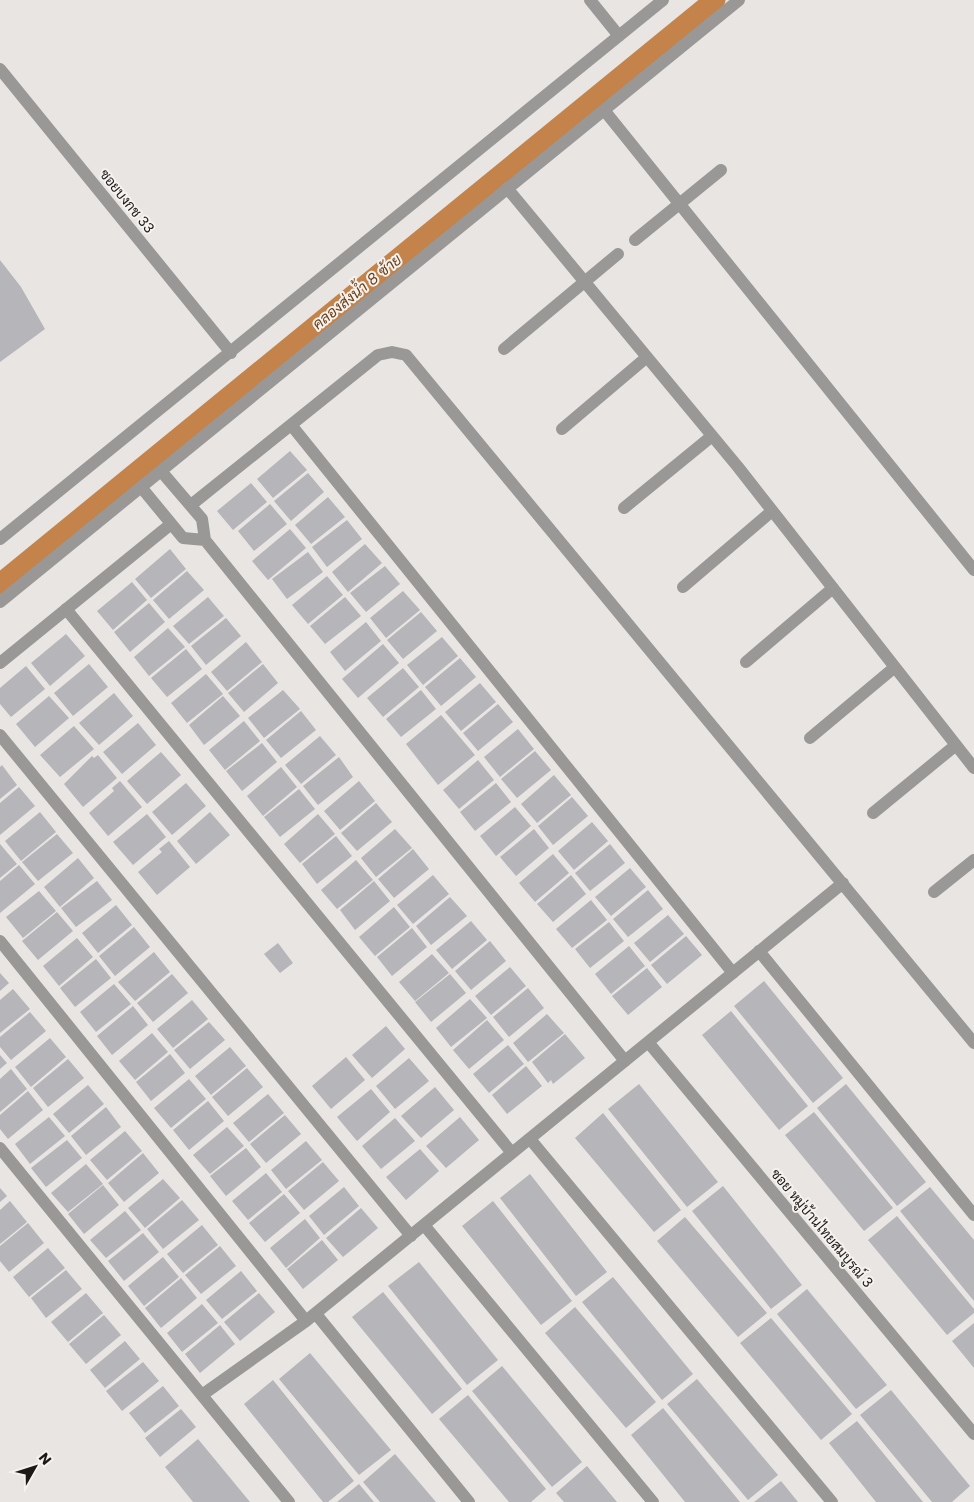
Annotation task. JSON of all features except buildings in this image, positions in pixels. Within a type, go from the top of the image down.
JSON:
[{"type":"street","points":[[590,0],[619,36]]},
{"type":"street","points":[[0,539],[663,0]]},
{"type":"street","points":[[0,602],[739,0]]},
{"type":"street","name":"ซอยบงกช 33","points":[[0,69],[231,353]]},
{"type":"street","points":[[604,110],[974,570]]},
{"type":"street","points":[[635,240],[720,170]]},
{"type":"street","points":[[507,188],[712,436],[974,768]]},
{"type":"street","points":[[504,349],[618,254]]},
{"type":"street","points":[[191,505],[292,426],[378,355],[392,352],[406,355],[974,1043]]},
{"type":"street","points":[[562,429],[647,357]]},
{"type":"street","points":[[292,426],[733,973]]},
{"type":"street","points":[[624,508],[712,436]]},
{"type":"street","points":[[161,471],[202,519],[204,540],[625,1061]]},
{"type":"street","points":[[141,487],[183,538],[204,540]]},
{"type":"street","points":[[683,587],[772,511]]},
{"type":"street","points":[[0,663],[171,524]]},
{"type":"street","points":[[746,662],[833,588]]},
{"type":"street","points":[[66,609],[512,1153]]},
{"type":"street","points":[[810,738],[895,667]]},
{"type":"street","points":[[0,735],[410,1236]]},
{"type":"street","points":[[873,813],[956,745]]},
{"type":"street","points":[[934,892],[974,860]]},
{"type":"street","points":[[202,1395],[311,1318],[843,883]]},
{"type":"street","points":[[0,941],[311,1318],[469,1502]]},
{"type":"street","points":[[759,952],[974,1215]]},
{"type":"street","name":"ซอย หมู่บ้านไทยสมบูรณ์ 3","points":[[648,1042],[974,1434]]},
{"type":"street","points":[[530,1139],[832,1502]]},
{"type":"street","points":[[0,1148],[290,1502]]},
{"type":"street","points":[[424,1225],[654,1502]]},
{"type":"waterway","name":"คลองส่งน้ำ 8 ซ้าย","points":[[0,584],[715,0]]}]
